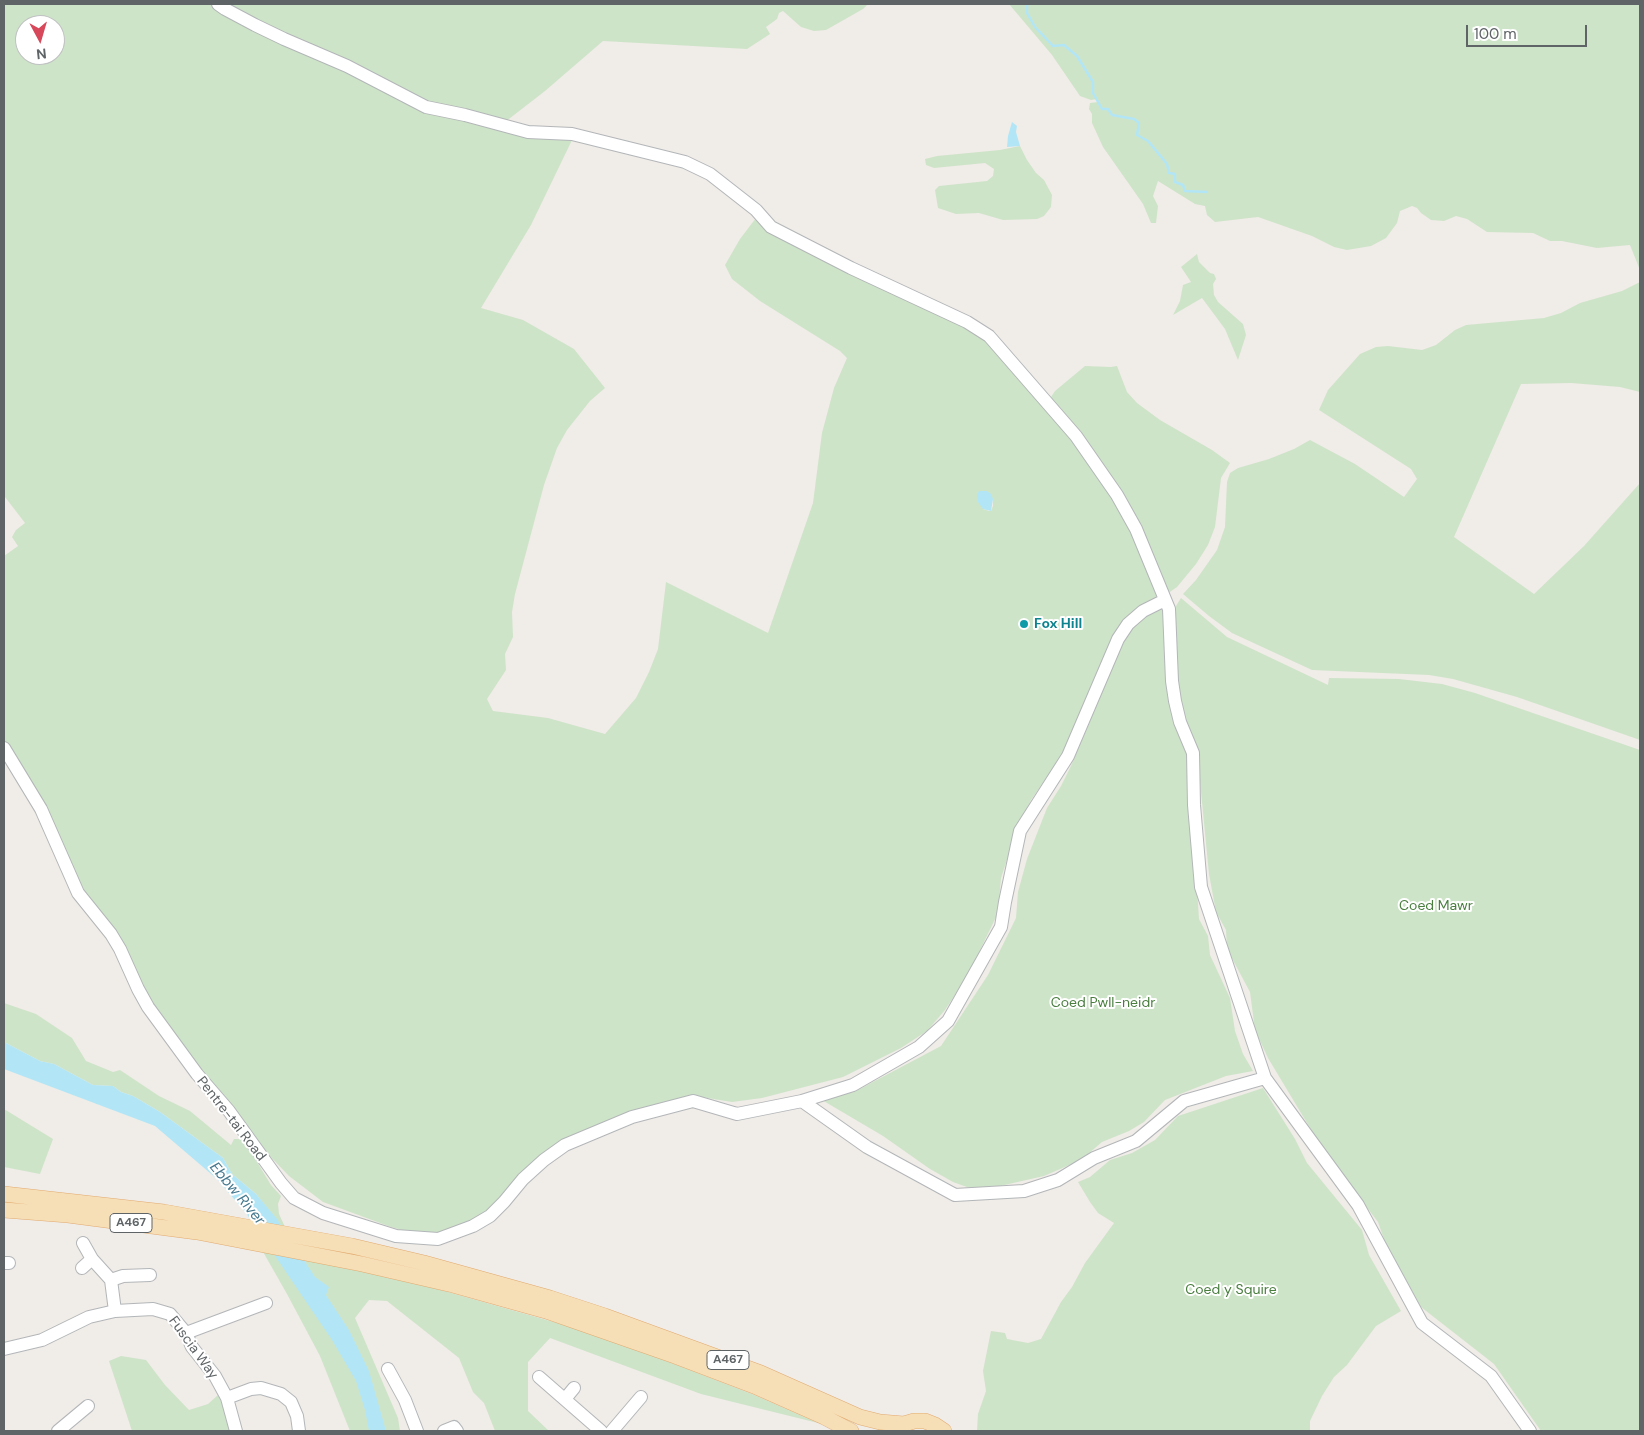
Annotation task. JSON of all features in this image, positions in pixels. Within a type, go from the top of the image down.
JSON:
[{"type":"main road","name":"A467","points":[[4,1194],[154,1211],[247,1226],[424,1263],[550,1298],[613,1319],[761,1373],[860,1416],[899,1428]]},
{"type":"main road","name":"A467","points":[[4,1210],[158,1226],[258,1243],[453,1285],[563,1317],[675,1356],[754,1386],[851,1431]]},
{"type":"main road","points":[[899,1428],[914,1421],[925,1421],[944,1431]]},
{"type":"street","points":[[218,4],[255,25],[346,66],[426,107],[474,117],[528,132],[572,134],[685,162],[710,174],[756,210],[771,227],[852,268],[967,322],[990,336],[1076,436],[1117,495],[1136,529],[1169,609],[1172,680],[1175,701],[1180,722],[1193,753],[1194,804],[1201,887],[1266,1078],[1358,1205],[1422,1323],[1491,1376],[1530,1431]]},
{"type":"street","name":"Pentre-tai Road","points":[[4,748],[41,809],[78,893],[111,934],[148,1007],[197,1074],[229,1111],[268,1166],[294,1198],[323,1213],[396,1236],[438,1239],[473,1226],[490,1216],[523,1179],[544,1160],[565,1145],[632,1117],[693,1101],[737,1114],[802,1101],[853,1085],[919,1047],[948,1021],[1001,927],[1020,831],[1068,756],[1118,639],[1128,624],[1143,611],[1165,600]]},
{"type":"street","points":[[802,1101],[867,1146],[955,1195],[1024,1191],[1058,1180],[1094,1158],[1136,1141],[1184,1102],[1266,1078]]},
{"type":"street","points":[[83,1243],[92,1259],[111,1280],[115,1311]]},
{"type":"street","points":[[82,1268],[92,1259]]},
{"type":"street","points":[[111,1280],[123,1276],[150,1275]]},
{"type":"street","points":[[186,1333],[266,1302]]},
{"type":"street","name":"Fuscia Way","points":[[4,1349],[42,1340],[90,1317],[115,1311],[153,1309],[170,1314],[186,1333],[192,1347],[214,1376],[227,1398],[236,1431]]},
{"type":"street","points":[[388,1369],[417,1431]]},
{"type":"street","points":[[539,1377],[601,1431]]},
{"type":"street","points":[[227,1398],[251,1389],[261,1388],[281,1394],[291,1402],[297,1416],[299,1431]]},
{"type":"street","points":[[565,1399],[574,1388]]},
{"type":"street","points":[[612,1431],[642,1397]]},
{"type":"street","points":[[58,1431],[80,1422],[88,1406]]},
{"type":"green space","points":[[4,4],[212,4],[420,108],[573,138],[531,225],[481,308],[523,320],[574,349],[605,388],[590,401],[567,430],[557,448],[544,485],[515,594],[512,612],[513,637],[505,654],[506,670],[487,699],[493,711],[548,718],[605,734],[636,698],[649,672],[658,649],[666,582],[768,633],[813,503],[822,433],[834,388],[847,358],[840,351],[760,301],[732,279],[725,265],[740,239],[756,218],[989,338],[1071,436],[1131,527],[1157,598],[1126,622],[1067,748],[1031,800],[1018,826],[1001,878],[998,913],[968,975],[945,1010],[927,1031],[901,1048],[843,1077],[762,1098],[732,1102],[695,1096],[573,1139],[492,1208],[469,1223],[435,1235],[409,1232],[391,1227],[323,1202],[289,1176],[263,1149],[181,1048],[81,892],[48,817],[4,739],[4,556],[18,546],[12,537],[16,530],[25,523],[5,497]],"holes":[[[990,494],[993,500],[991,511],[983,509]]]},
{"type":"green space","points":[[223,4],[868,4],[863,9],[826,30],[814,31],[801,27],[783,11],[779,13],[777,19],[766,27],[770,34],[747,49],[603,41],[545,91],[505,122],[431,106]]},
{"type":"green space","points":[[1009,4],[1640,4],[1640,270],[1630,245],[1597,248],[1562,241],[1550,241],[1533,233],[1487,232],[1467,219],[1456,216],[1444,221],[1431,220],[1412,206],[1400,211],[1397,223],[1386,238],[1371,246],[1347,250],[1334,247],[1312,236],[1258,217],[1215,222],[1207,215],[1205,206],[1195,204],[1158,181],[1153,196],[1158,206],[1156,223],[1151,223],[1143,204],[1103,147],[1092,123],[1092,114],[1089,109],[1090,103],[1098,102],[1097,99],[1091,100],[1080,96],[1052,55]]},
{"type":"green space","points":[[1020,146],[1027,160],[1036,173],[1044,180],[1052,195],[1051,207],[1044,216],[1037,219],[1003,220],[979,213],[956,214],[938,208],[935,190],[939,186],[987,181],[993,176],[994,169],[985,163],[934,168],[926,165],[925,159]]},
{"type":"green space","points":[[1197,254],[1199,262],[1210,273],[1214,274],[1216,279],[1213,284],[1214,295],[1218,302],[1243,324],[1246,335],[1238,360],[1225,329],[1202,298],[1173,315],[1180,301],[1183,285],[1191,282],[1181,267]]},
{"type":"green space","points":[[1640,282],[1640,392],[1620,387],[1571,383],[1521,384],[1454,537],[1534,594],[1584,546],[1640,483],[1640,740],[1517,697],[1453,679],[1429,675],[1312,670],[1232,633],[1183,594],[1196,580],[1217,550],[1225,527],[1227,482],[1230,473],[1238,468],[1269,459],[1310,440],[1355,464],[1404,497],[1417,479],[1411,469],[1319,410],[1328,390],[1360,354],[1376,347],[1388,346],[1422,350],[1436,345],[1455,330],[1466,325],[1544,318],[1561,313],[1580,303],[1622,291]]},
{"type":"green space","points":[[1085,366],[1117,366],[1127,392],[1137,403],[1160,420],[1212,450],[1230,463],[1221,478],[1215,527],[1208,545],[1196,564],[1177,587],[1167,594],[1147,545],[1052,402],[1051,397],[1055,391]]},
{"type":"green space","name":"Coed Mawr","points":[[1181,598],[1227,637],[1328,685],[1329,678],[1399,679],[1442,684],[1475,693],[1640,750],[1640,1431],[1541,1431],[1494,1364],[1421,1307],[1385,1242],[1378,1222],[1325,1153],[1268,1058],[1255,1030],[1250,992],[1227,949],[1226,930],[1216,912],[1209,874],[1198,761],[1180,710],[1173,617],[1176,606]]},
{"type":"green space","name":"Coed Pwll-neidr","points":[[1159,604],[1164,615],[1189,773],[1199,919],[1208,936],[1210,955],[1230,998],[1235,1031],[1243,1054],[1253,1071],[1226,1076],[1165,1100],[1144,1122],[1129,1131],[1102,1142],[1081,1160],[1044,1176],[978,1191],[953,1182],[930,1169],[883,1136],[822,1100],[854,1092],[941,1046],[988,975],[1016,918],[1018,892],[1027,859],[1047,808],[1070,768],[1089,724],[1105,679],[1128,629]]},
{"type":"green space","points":[[4,1003],[36,1014],[72,1038],[86,1061],[113,1072],[120,1070],[159,1096],[190,1111],[231,1145],[234,1139],[243,1139],[271,1185],[281,1196],[278,1204],[279,1214],[291,1240],[256,1194],[232,1174],[223,1158],[160,1112],[113,1086],[93,1085],[54,1064],[40,1061],[4,1042]]},
{"type":"green space","name":"Coed y Squire","points":[[1263,1088],[1295,1139],[1307,1163],[1362,1230],[1369,1255],[1401,1311],[1376,1326],[1347,1365],[1334,1377],[1310,1421],[1310,1431],[977,1431],[978,1414],[986,1391],[983,1371],[991,1331],[1005,1333],[1007,1339],[1028,1343],[1041,1339],[1085,1263],[1114,1223],[1098,1213],[1078,1182],[1090,1177],[1110,1160],[1132,1153],[1155,1140],[1178,1116]]},
{"type":"green space","points":[[4,1109],[53,1139],[40,1174],[4,1167]]},
{"type":"green space","points":[[258,1243],[321,1256],[596,1334],[752,1394],[818,1423],[701,1394],[550,1338],[528,1362],[528,1411],[549,1431],[495,1431],[484,1403],[473,1392],[459,1358],[387,1301],[369,1300],[355,1318],[398,1418],[400,1431],[350,1431],[320,1356]]},
{"type":"green space","points":[[121,1356],[146,1360],[165,1385],[189,1410],[208,1404],[218,1395],[225,1408],[231,1431],[132,1431],[109,1361]]},
{"type":"water","points":[[1012,122],[1017,126],[1016,132],[1020,146],[1007,147],[1008,136]]},
{"type":"water","points":[[979,491],[987,491],[991,494],[993,499],[991,511],[983,509],[978,502],[977,495]]},
{"type":"water","name":"Ebbw River","points":[[4,1042],[40,1061],[54,1064],[93,1085],[113,1086],[121,1092],[133,1096],[160,1112],[223,1158],[232,1174],[256,1194],[277,1219],[315,1277],[329,1287],[326,1295],[349,1330],[369,1371],[386,1431],[369,1431],[356,1381],[332,1340],[246,1213],[217,1179],[155,1126],[4,1069]]},
{"type":"waterway","points":[[1027,4],[1027,13],[1035,27],[1053,46],[1064,45],[1077,56],[1093,82],[1093,93],[1102,109],[1108,109],[1112,115],[1134,119],[1139,123],[1137,135],[1148,141],[1167,164],[1169,173],[1175,174],[1175,182],[1183,185],[1185,191],[1207,192]]},
{"type":"place","name":"Fox Hill","points":[[1024,624]]}]
